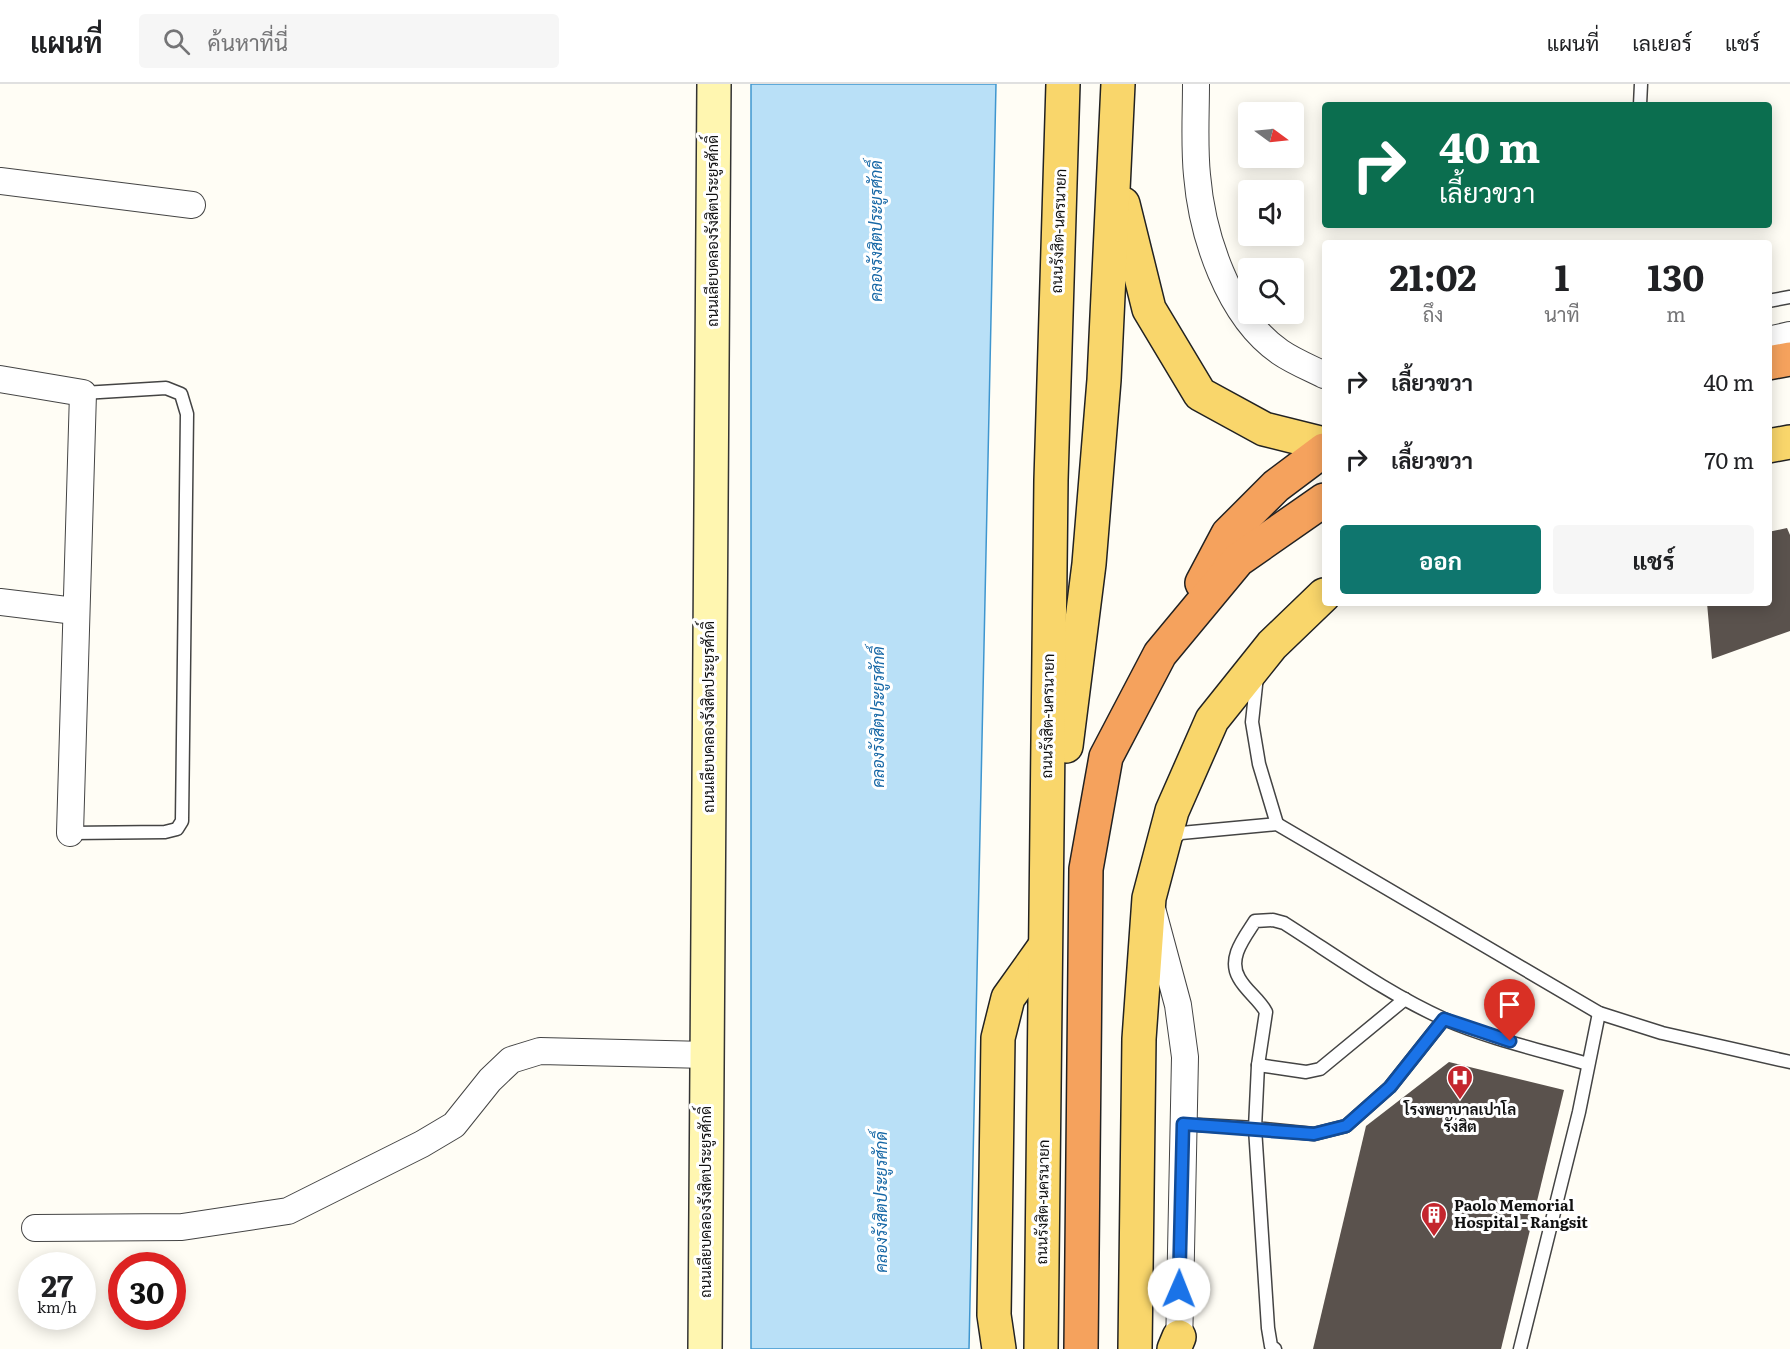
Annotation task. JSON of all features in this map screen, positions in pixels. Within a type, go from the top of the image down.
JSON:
[{"type":"highway","points":[[1772,362],[1790,360]]},
{"type":"highway","points":[[1171,640],[1228,534],[1276,486],[1322,452]]},
{"type":"highway","points":[[1082,1349],[1086,869],[1106,757],[1160,654],[1171,640],[1238,561],[1322,501]]},
{"type":"main road","name":"ถนนรังสิต-นครนายก","points":[[1041,1349],[1052,480],[1063,84]]},
{"type":"main road","points":[[1047,888],[1089,564],[1104,380],[1118,84]]},
{"type":"main road","points":[[1115,170],[1149,309],[1200,394],[1264,429],[1322,444]]},
{"type":"main road","points":[[1772,445],[1790,442]]},
{"type":"main road","points":[[1135,1349],[1140,1039],[1149,898],[1172,811],[1212,720],[1260,660],[1322,597]]},
{"type":"main road","points":[[999,1349],[994,1315],[998,1038],[1008,998],[1045,946]]},
{"type":"street","name":"ถนนเลียบคลองรังสิตประยูรศักดิ์","points":[[705,1349],[714,84]]},
{"type":"street","points":[[1196,84],[1197,176],[1207,230],[1222,278],[1250,323],[1279,352],[1322,374]]},
{"type":"street","points":[[0,181],[192,205]]},
{"type":"street","points":[[1772,339],[1790,335]]},
{"type":"street","points":[[0,379],[83,393],[70,833]]},
{"type":"street","points":[[0,602],[75,611]]},
{"type":"street","points":[[1149,898],[1178,1005],[1185,1057],[1177,1345]]},
{"type":"street","points":[[35,1228],[182,1227],[288,1211],[422,1144],[454,1125],[490,1080],[511,1060],[540,1051],[707,1055]]},
{"type":"lane","points":[[1640,102],[1641,84]]},
{"type":"lane","points":[[1772,300],[1790,297]]},
{"type":"lane","points":[[70,833],[165,832],[177,829],[182,821],[187,414],[181,394],[166,388],[83,393]]},
{"type":"lane","points":[[1260,660],[1252,722],[1259,764],[1277,824]]},
{"type":"lane","points":[[1163,845],[1181,833],[1277,824],[1599,1013],[1662,1033],[1790,1062]]},
{"type":"lane","points":[[1275,1349],[1271,1346],[1268,1328],[1255,1128],[1258,1065],[1266,1012],[1238,978],[1235,965],[1237,949],[1255,921],[1273,920],[1284,923],[1405,999],[1444,1019],[1491,1036],[1588,1064]]},
{"type":"lane","points":[[1258,1065],[1306,1072],[1320,1068],[1405,999]]},
{"type":"lane","points":[[1520,1349],[1576,1124],[1599,1013]]},
{"type":"lane","points":[[1183,1124],[1314,1134],[1346,1126],[1390,1087],[1444,1019]]},
{"type":"water","name":"คลองรังสิตประยูรศักดิ์","points":[[751,84],[996,84],[969,1349],[751,1349]]},
{"type":"building","points":[[1787,528],[1790,535],[1790,631],[1712,659],[1707,606],[1772,606],[1772,531]]},
{"type":"building","name":"Paolo Memorial Hospital - Rangsit","points":[[1449,1062],[1564,1090],[1501,1349],[1313,1349],[1366,1126]]},
{"type":"place","name":"โรงพยาบาลเปาโล รังสิต","points":[[1460,1101]]},
{"type":"place","name":"Paolo Memorial Hospital - Rangsit","points":[[1434,1238]]},
{"type":"route","points":[[1179,1289],[1183,1124],[1314,1134],[1346,1126],[1390,1087],[1444,1019],[1510,1041]]}]
